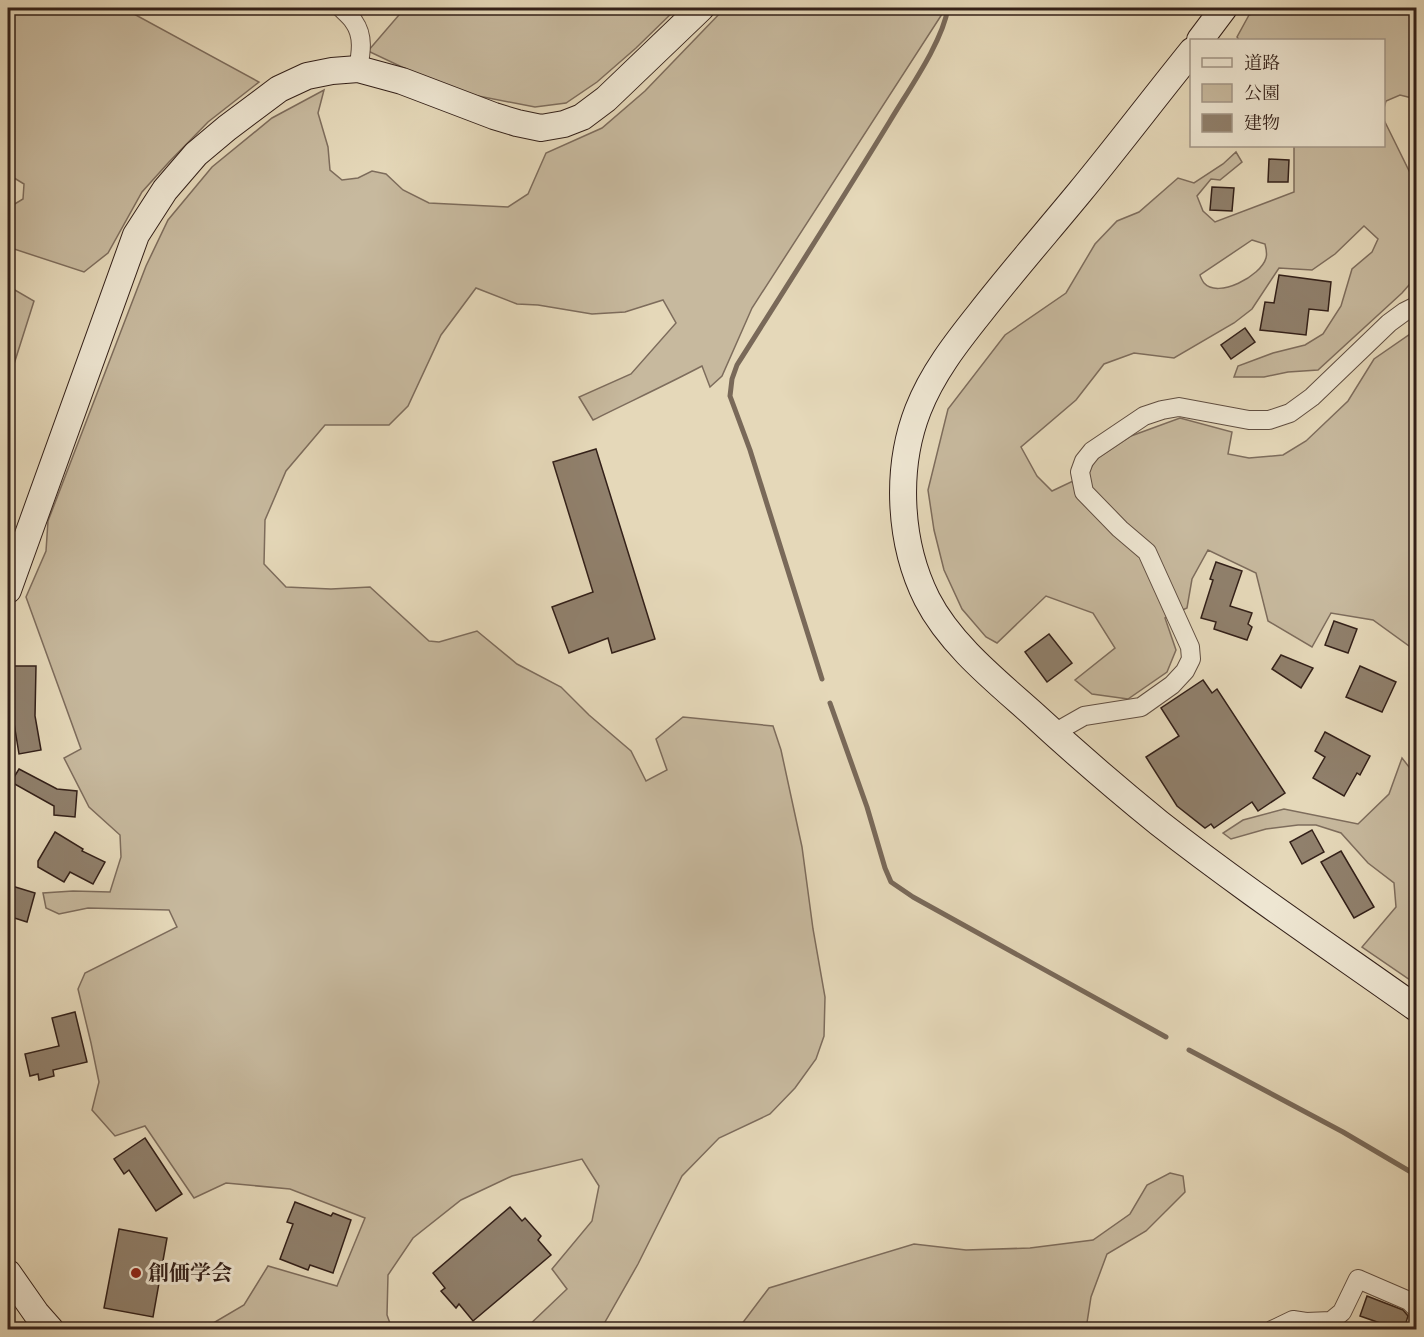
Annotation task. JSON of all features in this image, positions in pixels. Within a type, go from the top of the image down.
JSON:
[{"type":"street","points":[[341,8],[354,22],[361,37],[358,69]]},
{"type":"street","points":[[8,590],[136,236],[165,190],[196,154],[279,89],[307,76],[332,70],[358,69],[402,81],[517,123],[541,128],[564,124],[582,117],[606,99],[701,8]]},
{"type":"street","points":[[1201,39],[1224,8]]},
{"type":"street","points":[[1190,52],[943,360],[918,409],[904,465],[905,520],[909,547],[927,598],[941,622],[963,648],[1009,693],[1159,822],[1259,897],[1416,1008]]},
{"type":"street","points":[[1053,733],[1084,716],[1141,707],[1172,685],[1185,671],[1191,659],[1190,647],[1147,552],[1120,529],[1084,492],[1080,472],[1084,460],[1092,451],[1144,416],[1162,410],[1179,407],[1248,420],[1269,420],[1290,413],[1312,397],[1389,323],[1416,306]]},
{"type":"street","points":[[8,1273],[36,1313],[51,1329]]},
{"type":"street","points":[[1272,1329],[1293,1320],[1331,1321],[1342,1312],[1358,1279],[1409,1301],[1416,1308]]},
{"type":"green space","points":[[8,8],[123,8],[259,82],[208,122],[169,162],[142,192],[108,253],[84,272],[8,247],[8,208],[23,199],[24,184],[8,176]]},
{"type":"green space","points":[[400,8],[677,8],[597,82],[566,103],[535,107],[468,94],[423,77],[368,51],[399,15]]},
{"type":"green space","points":[[725,8],[946,8],[752,308],[722,376],[710,387],[702,366],[593,420],[579,397],[631,374],[676,323],[663,300],[625,312],[592,314],[517,304],[476,288],[441,335],[408,406],[389,425],[325,425],[286,471],[265,520],[264,564],[286,587],[331,589],[370,587],[429,641],[439,642],[477,631],[517,664],[561,687],[631,751],[646,781],[667,770],[656,739],[683,717],[773,726],[781,750],[802,847],[825,997],[824,1036],[816,1059],[795,1088],[770,1114],[719,1138],[682,1176],[638,1264],[601,1329],[525,1329],[567,1289],[552,1269],[592,1221],[599,1186],[582,1159],[512,1176],[461,1200],[413,1238],[388,1275],[387,1315],[392,1329],[203,1329],[244,1305],[268,1266],[337,1286],[365,1218],[290,1189],[226,1183],[194,1198],[145,1126],[115,1136],[92,1110],[99,1082],[78,989],[85,973],[177,927],[169,910],[88,908],[59,914],[46,908],[43,893],[110,892],[121,857],[120,835],[89,807],[64,758],[81,749],[26,597],[46,551],[48,521],[146,266],[168,220],[212,167],[272,118],[324,90],[318,113],[328,147],[330,170],[342,180],[358,178],[372,171],[386,174],[403,190],[429,203],[508,207],[528,194],[546,153],[602,128],[645,91]]},
{"type":"green space","points":[[1270,8],[1416,8],[1416,99],[1400,95],[1386,101],[1385,104],[1385,39],[1238,39],[1237,37],[1249,15]]},
{"type":"green space","points":[[1385,122],[1416,185],[1416,277],[1402,293],[1318,370],[1288,372],[1264,377],[1234,377],[1238,366],[1273,353],[1305,345],[1323,334],[1341,306],[1352,269],[1372,252],[1378,239],[1364,226],[1335,254],[1312,270],[1279,268],[1252,309],[1234,323],[1174,358],[1134,353],[1104,364],[1076,400],[1021,447],[1037,476],[1052,491],[1088,474],[1095,460],[1131,436],[1180,418],[1232,432],[1228,454],[1249,458],[1283,455],[1306,441],[1348,401],[1374,359],[1416,330],[1416,651],[1373,620],[1331,613],[1312,647],[1268,621],[1256,573],[1208,550],[1192,579],[1187,608],[1165,618],[1176,650],[1167,672],[1128,699],[1092,694],[1075,680],[1115,648],[1093,613],[1046,596],[997,643],[986,637],[962,609],[944,570],[934,530],[928,490],[948,409],[1005,335],[1066,293],[1095,244],[1117,221],[1139,212],[1178,178],[1194,183],[1223,164],[1236,152],[1242,162],[1220,180],[1211,179],[1197,196],[1203,211],[1215,222],[1294,192],[1294,147],[1385,147]],"holes":[[[1252,240],[1265,244],[1266,258],[1256,272],[1228,287],[1210,287],[1204,283],[1200,275]]]},
{"type":"green space","points":[[8,286],[34,301],[8,383]]},
{"type":"green space","points":[[1402,758],[1416,776],[1416,984],[1362,947],[1396,907],[1394,883],[1368,863],[1341,833],[1316,825],[1298,825],[1266,829],[1231,839],[1223,833],[1243,820],[1284,809],[1358,824],[1389,794]]},
{"type":"green space","points":[[1170,1173],[1183,1176],[1185,1192],[1146,1231],[1107,1254],[1091,1297],[1086,1329],[738,1329],[769,1288],[914,1244],[966,1250],[1030,1248],[1093,1240],[1130,1214],[1147,1185]]},
{"type":"building","points":[[1269,159],[1289,160],[1288,182],[1268,182]]},
{"type":"building","points":[[1212,187],[1234,188],[1232,211],[1210,210]]},
{"type":"building","points":[[1279,275],[1331,282],[1328,311],[1309,309],[1306,335],[1260,330],[1265,302],[1274,303]]},
{"type":"building","points":[[1245,328],[1255,342],[1231,359],[1221,345]]},
{"type":"building","points":[[596,449],[655,639],[612,653],[608,638],[569,653],[552,607],[593,592],[553,462]]},
{"type":"building","points":[[1216,562],[1242,571],[1230,606],[1252,613],[1248,624],[1252,627],[1247,640],[1214,629],[1216,622],[1201,618]]},
{"type":"building","points":[[1334,621],[1357,629],[1348,653],[1325,645]]},
{"type":"building","points":[[1049,634],[1072,663],[1047,682],[1025,652]]},
{"type":"building","points":[[1281,655],[1313,668],[1301,688],[1272,669]]},
{"type":"building","points":[[12,666],[36,666],[35,716],[41,750],[19,754],[12,711]]},
{"type":"building","points":[[1360,666],[1396,682],[1382,712],[1346,697]]},
{"type":"building","points":[[1203,680],[1212,693],[1217,689],[1285,793],[1258,811],[1252,802],[1214,828],[1211,824],[1205,828],[1177,806],[1146,757],[1179,736],[1161,708]]},
{"type":"building","points":[[1325,732],[1370,756],[1360,775],[1357,773],[1344,796],[1313,778],[1325,757],[1315,751]]},
{"type":"building","points":[[19,769],[57,789],[77,791],[75,817],[54,815],[54,806],[11,782]]},
{"type":"building","points":[[1312,830],[1324,852],[1302,864],[1290,842]]},
{"type":"building","points":[[55,832],[83,849],[82,851],[105,862],[93,884],[70,872],[64,882],[38,867],[38,861]]},
{"type":"building","points":[[1341,851],[1374,907],[1354,918],[1321,862]]},
{"type":"building","points":[[12,886],[35,893],[27,922],[8,916],[8,902]]},
{"type":"building","points":[[75,1012],[87,1062],[53,1070],[54,1076],[39,1080],[38,1074],[30,1076],[25,1054],[59,1046],[52,1018]]},
{"type":"building","points":[[145,1138],[182,1194],[156,1211],[129,1170],[124,1174],[114,1159]]},
{"type":"building","points":[[295,1202],[331,1216],[333,1213],[351,1220],[333,1273],[310,1265],[308,1270],[280,1259],[293,1224],[287,1222]]},
{"type":"building","points":[[510,1207],[522,1221],[525,1218],[541,1236],[538,1240],[551,1255],[473,1321],[459,1304],[456,1308],[441,1291],[445,1288],[433,1273]]},
{"type":"building","name":"創価学会","points":[[119,1229],[167,1238],[153,1317],[104,1308]]},
{"type":"building","points":[[1367,1296],[1403,1310],[1408,1316],[1404,1329],[1377,1329],[1380,1323],[1360,1316]]},
{"type":"waterway","points":[[822,679],[750,450],[730,396],[732,379],[737,365],[924,66],[945,22],[948,8]]},
{"type":"waterway","points":[[830,703],[891,882],[913,897],[1166,1037]]},
{"type":"waterway","points":[[1189,1050],[1343,1132],[1416,1175]]},
{"type":"place","name":"創価学会","points":[[136,1273]]}]
